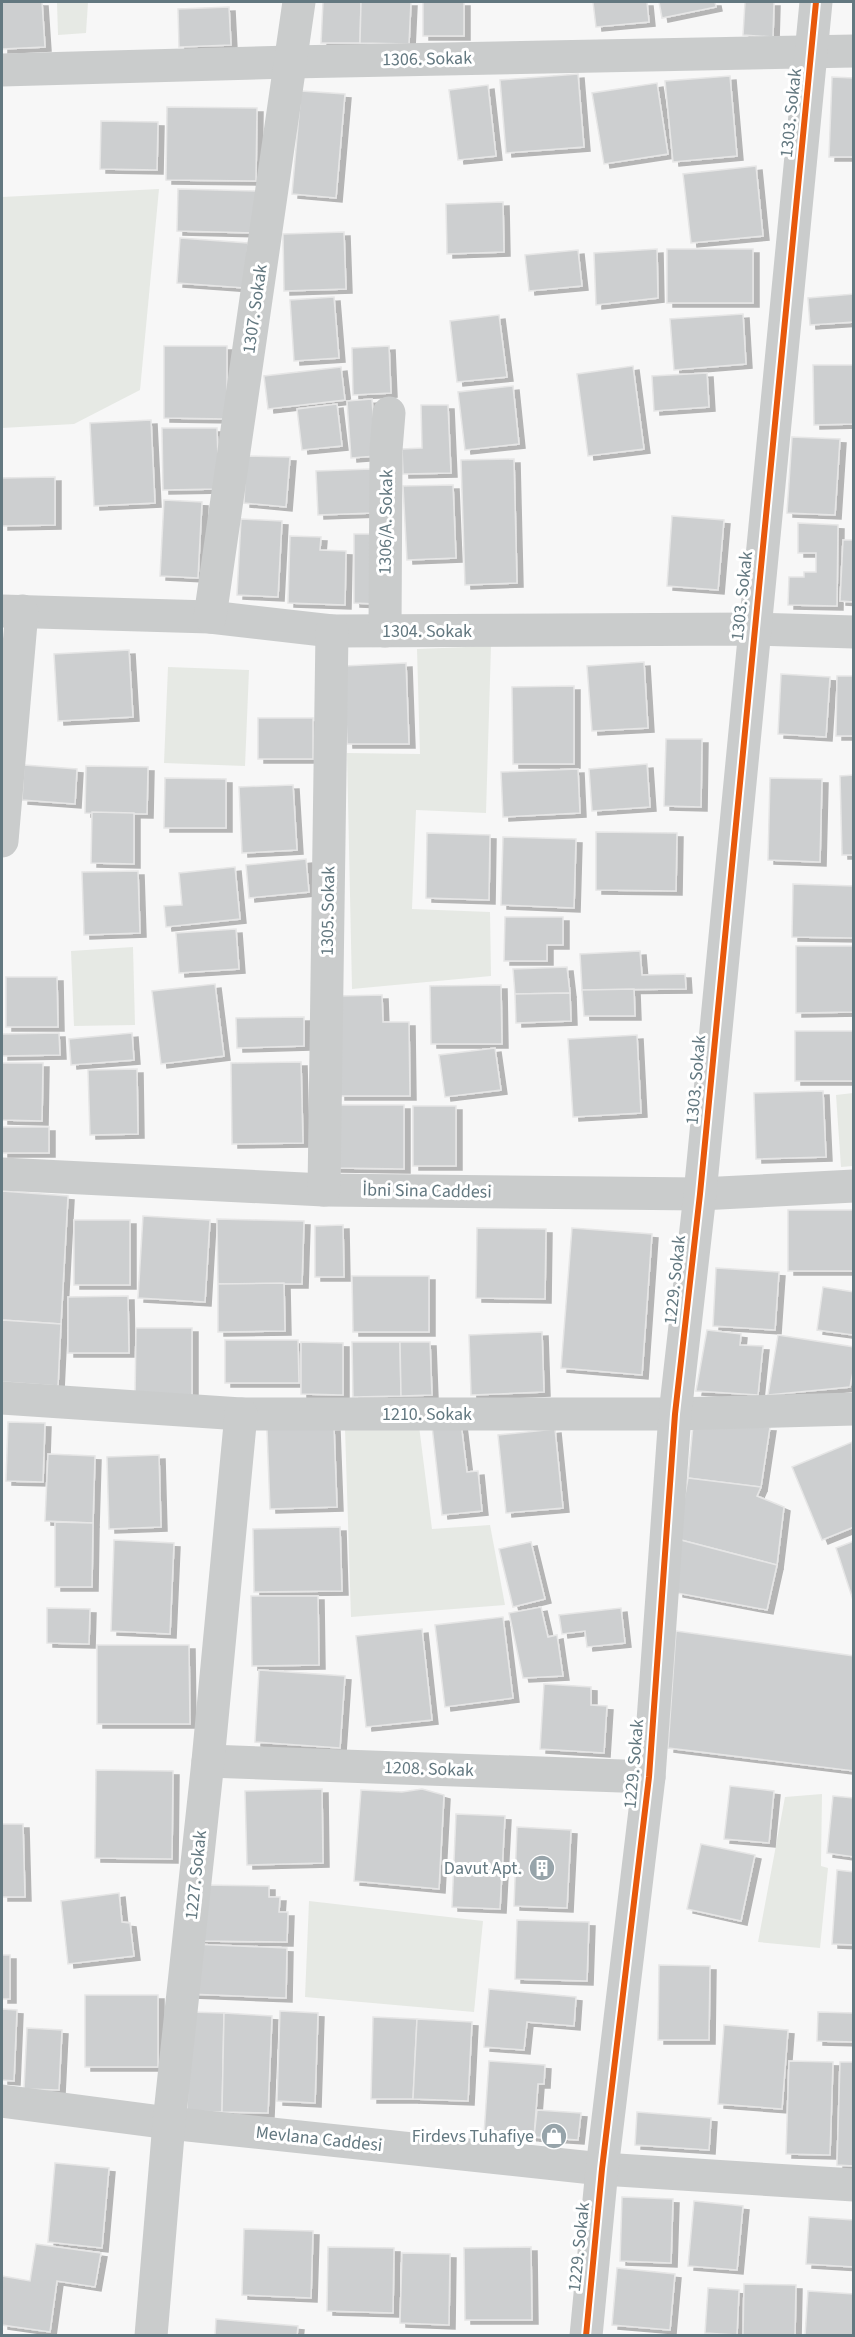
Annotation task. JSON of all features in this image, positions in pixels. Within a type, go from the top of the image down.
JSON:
[{"type":"street","name":"1307. Sokak","points":[[210,617],[299,2]]},
{"type":"street","name":"1303. Sokak","points":[[700,1194],[816,2]]},
{"type":"street","name":"1306. Sokak","points":[[2,70],[854,51]]},
{"type":"street","name":"1306/A. Sokak","points":[[385,631],[386,450],[389,413]]},
{"type":"street","name":"1304. Sokak","points":[[12,611],[210,617],[332,631],[754,629],[854,632]]},
{"type":"street","points":[[2,841],[12,611]]},
{"type":"street","name":"1305. Sokak","points":[[324,1190],[332,631]]},
{"type":"street","name":"İbni Sina Caddesi","points":[[2,1174],[324,1190],[700,1194],[854,1186]]},
{"type":"street","name":"1229. Sokak","points":[[586,2336],[602,2169],[649,1776],[675,1414],[700,1194]]},
{"type":"street","name":"1210. Sokak","points":[[2,1398],[241,1414],[675,1414],[854,1409]]},
{"type":"street","name":"1227. Sokak","points":[[152,2336],[169,2123],[208,1761],[241,1414]]},
{"type":"street","name":"1208. Sokak","points":[[208,1761],[649,1776]]},
{"type":"street","name":"Mevlana Caddesi","points":[[2,2101],[169,2123],[602,2169],[854,2185]]},
{"type":"shaded area","points":[[57,2],[88,2],[86,33],[58,35]]},
{"type":"shaded area","points":[[159,189],[140,390],[74,424],[2,428],[2,197]]},
{"type":"shaded area","points":[[491,646],[486,813],[416,810],[412,909],[490,912],[491,976],[352,989],[347,753],[420,754],[417,649]]},
{"type":"shaded area","points":[[168,667],[249,670],[245,766],[164,763]]},
{"type":"shaded area","points":[[133,947],[135,1025],[74,1026],[71,951]]},
{"type":"shaded area","points":[[853,1093],[853,1166],[841,1167],[836,1095]]},
{"type":"shaded area","points":[[419,1426],[432,1529],[490,1525],[505,1605],[351,1617],[345,1428]]},
{"type":"shaded area","points":[[822,1794],[821,1866],[828,1868],[820,1948],[758,1942],[785,1797]]},
{"type":"shaded area","points":[[309,1901],[483,1921],[474,2012],[305,1997]]},
{"type":"building","points":[[2,2],[42,2],[45,47],[2,49]]},
{"type":"building","points":[[323,2],[361,2],[360,43],[321,43]]},
{"type":"building","points":[[361,2],[411,2],[409,44],[360,43]]},
{"type":"building","points":[[423,2],[464,2],[464,36],[423,36]]},
{"type":"building","points":[[593,2],[647,2],[649,22],[596,27]]},
{"type":"building","points":[[659,2],[715,2],[716,7],[662,18]]},
{"type":"building","points":[[745,2],[774,2],[773,37],[743,35]]},
{"type":"building","points":[[229,7],[231,45],[179,47],[178,9]]},
{"type":"building","points":[[578,74],[584,147],[506,153],[500,80]]},
{"type":"building","points":[[730,76],[737,156],[673,162],[665,81]]},
{"type":"building","points":[[832,77],[854,78],[854,157],[829,157]]},
{"type":"building","points":[[657,83],[668,154],[604,164],[592,93]]},
{"type":"building","points":[[488,85],[496,156],[458,160],[449,90]]},
{"type":"building","points":[[301,91],[345,94],[336,198],[292,194]]},
{"type":"building","points":[[167,107],[257,108],[256,181],[166,180]]},
{"type":"building","points":[[101,121],[158,122],[157,170],[100,169]]},
{"type":"building","points":[[756,166],[763,236],[691,243],[683,174]]},
{"type":"building","points":[[178,189],[256,191],[255,233],[177,231]]},
{"type":"building","points":[[503,202],[504,252],[447,254],[446,204]]},
{"type":"building","points":[[344,232],[346,289],[284,291],[283,234]]},
{"type":"building","points":[[180,238],[248,243],[245,288],[177,283]]},
{"type":"building","points":[[657,249],[658,298],[596,305],[594,253]]},
{"type":"building","points":[[667,249],[753,249],[753,303],[667,303]]},
{"type":"building","points":[[578,250],[582,286],[529,291],[525,255]]},
{"type":"building","points":[[854,294],[854,322],[810,325],[808,298]]},
{"type":"building","points":[[334,297],[339,358],[294,361],[290,300]]},
{"type":"building","points":[[743,314],[746,364],[674,370],[670,319]]},
{"type":"building","points":[[499,315],[507,377],[457,382],[450,321]]},
{"type":"building","points":[[164,346],[227,346],[227,419],[164,418]]},
{"type":"building","points":[[389,346],[391,393],[353,395],[352,348]]},
{"type":"building","points":[[813,365],[854,365],[854,424],[814,425]]},
{"type":"building","points":[[633,366],[644,449],[588,456],[577,374]]},
{"type":"building","points":[[341,367],[345,400],[268,409],[264,376]]},
{"type":"building","points":[[707,373],[709,407],[654,411],[652,376]]},
{"type":"building","points":[[513,386],[519,444],[465,450],[458,392]]},
{"type":"building","points":[[372,399],[376,456],[351,458],[347,401]]},
{"type":"building","points":[[337,404],[342,446],[302,450],[297,409]]},
{"type":"building","points":[[421,405],[448,405],[451,473],[403,474],[402,449],[422,448]]},
{"type":"building","points":[[151,420],[155,503],[94,506],[90,423]]},
{"type":"building","points":[[162,428],[217,428],[219,489],[163,490]]},
{"type":"building","points":[[792,437],[840,439],[835,515],[787,513]]},
{"type":"building","points":[[246,456],[290,457],[286,507],[244,503]]},
{"type":"building","points":[[514,459],[517,583],[465,585],[461,460]]},
{"type":"building","points":[[371,469],[373,513],[318,515],[316,471]]},
{"type":"building","points":[[55,477],[55,525],[2,526],[2,478]]},
{"type":"building","points":[[453,485],[456,558],[407,560],[403,486]]},
{"type":"building","points":[[164,500],[202,502],[198,578],[160,576]]},
{"type":"building","points":[[672,516],[724,520],[718,590],[667,586]]},
{"type":"building","points":[[241,519],[282,521],[278,597],[237,595]]},
{"type":"building","points":[[798,523],[838,525],[837,606],[788,605],[789,577],[804,577],[804,572],[816,572],[816,553],[798,553]]},
{"type":"building","points":[[354,534],[378,534],[377,604],[354,603]]},
{"type":"building","points":[[290,536],[321,537],[320,550],[346,551],[345,605],[288,603]]},
{"type":"building","points":[[843,540],[854,540],[854,602],[840,601]]},
{"type":"building","points":[[129,650],[133,717],[58,721],[54,654]]},
{"type":"building","points":[[644,662],[648,728],[592,731],[587,666]]},
{"type":"building","points":[[406,663],[409,744],[347,744],[344,666]]},
{"type":"building","points":[[781,674],[830,677],[826,737],[778,734]]},
{"type":"building","points":[[837,676],[854,676],[854,736],[836,736]]},
{"type":"building","points":[[574,686],[574,764],[513,764],[512,687]]},
{"type":"building","points":[[258,718],[313,718],[313,759],[258,759]]},
{"type":"building","points":[[666,739],[702,739],[701,807],[664,806]]},
{"type":"building","points":[[647,764],[650,807],[592,811],[589,769]]},
{"type":"building","points":[[24,765],[77,769],[75,804],[22,800]]},
{"type":"building","points":[[86,766],[148,767],[147,814],[85,813]]},
{"type":"building","points":[[578,769],[580,813],[503,817],[501,772]]},
{"type":"building","points":[[854,775],[854,855],[842,855],[840,776]]},
{"type":"building","points":[[165,778],[226,779],[226,828],[164,828]]},
{"type":"building","points":[[770,778],[822,779],[820,862],[768,860]]},
{"type":"building","points":[[293,785],[297,850],[242,853],[239,787]]},
{"type":"building","points":[[92,812],[134,813],[134,864],[91,863]]},
{"type":"building","points":[[596,832],[677,833],[676,891],[596,890]]},
{"type":"building","points":[[427,833],[490,835],[489,900],[426,898]]},
{"type":"building","points":[[503,837],[576,839],[574,908],[501,905]]},
{"type":"building","points":[[306,859],[309,892],[249,898],[246,865]]},
{"type":"building","points":[[235,867],[240,919],[166,927],[164,906],[182,905],[179,873]]},
{"type":"building","points":[[138,871],[140,933],[84,935],[82,872]]},
{"type":"building","points":[[793,884],[854,886],[854,938],[792,937]]},
{"type":"building","points":[[505,917],[563,917],[563,945],[547,945],[547,961],[504,961]]},
{"type":"building","points":[[236,929],[239,969],[179,973],[176,933]]},
{"type":"building","points":[[796,946],[854,946],[854,1012],[796,1013]]},
{"type":"building","points":[[640,951],[642,975],[685,974],[686,989],[582,990],[580,954]]},
{"type":"building","points":[[567,967],[570,993],[515,994],[513,969]]},
{"type":"building","points":[[6,977],[57,977],[58,1027],[6,1027]]},
{"type":"building","points":[[215,984],[224,1056],[161,1064],[152,991]]},
{"type":"building","points":[[501,985],[502,1044],[431,1044],[430,986]]},
{"type":"building","points":[[634,989],[635,1016],[584,1016],[582,990]]},
{"type":"building","points":[[570,993],[571,1021],[516,1023],[515,994]]},
{"type":"building","points":[[382,995],[383,1022],[409,1022],[410,1096],[339,1096],[339,996]]},
{"type":"building","points":[[304,1017],[304,1046],[237,1048],[236,1018]]},
{"type":"building","points":[[795,1031],[854,1031],[854,1081],[795,1081]]},
{"type":"building","points":[[59,1033],[60,1055],[2,1056],[2,1034]]},
{"type":"building","points":[[132,1033],[134,1060],[71,1065],[69,1039]]},
{"type":"building","points":[[637,1035],[641,1113],[573,1117],[568,1039]]},
{"type":"building","points":[[495,1048],[501,1090],[445,1097],[439,1055]]},
{"type":"building","points":[[301,1062],[303,1143],[232,1144],[231,1063]]},
{"type":"building","points":[[2,1063],[43,1063],[42,1121],[2,1120]]},
{"type":"building","points":[[137,1069],[138,1134],[90,1135],[88,1070]]},
{"type":"building","points":[[823,1091],[826,1157],[756,1159],[754,1093]]},
{"type":"building","points":[[335,1105],[404,1105],[404,1169],[335,1168]]},
{"type":"building","points":[[413,1106],[456,1106],[456,1166],[413,1166]]},
{"type":"building","points":[[2,1127],[49,1127],[49,1153],[2,1153]]},
{"type":"building","points":[[2,1191],[68,1196],[61,1324],[2,1320]]},
{"type":"building","points":[[788,1210],[854,1210],[854,1271],[788,1271]]},
{"type":"building","points":[[143,1216],[210,1220],[205,1302],[138,1298]]},
{"type":"building","points":[[217,1219],[304,1221],[302,1284],[218,1284]]},
{"type":"building","points":[[74,1220],[130,1220],[130,1285],[74,1285]]},
{"type":"building","points":[[343,1225],[344,1277],[315,1277],[315,1226]]},
{"type":"building","points":[[477,1228],[546,1229],[545,1299],[476,1298]]},
{"type":"building","points":[[572,1228],[652,1234],[642,1375],[561,1368]]},
{"type":"building","points":[[716,1268],[779,1272],[775,1330],[713,1326]]},
{"type":"building","points":[[352,1276],[429,1276],[429,1332],[353,1332]]},
{"type":"building","points":[[284,1283],[285,1331],[218,1332],[218,1284]]},
{"type":"building","points":[[823,1287],[854,1292],[853,1335],[817,1330]]},
{"type":"building","points":[[128,1296],[129,1353],[68,1353],[68,1297]]},
{"type":"building","points":[[2,1320],[61,1324],[58,1386],[2,1382]]},
{"type":"building","points":[[136,1328],[192,1328],[192,1399],[135,1398]]},
{"type":"building","points":[[707,1330],[741,1334],[740,1345],[763,1346],[758,1395],[696,1391]]},
{"type":"building","points":[[542,1332],[544,1392],[471,1395],[469,1335]]},
{"type":"building","points":[[778,1335],[854,1347],[854,1367],[850,1387],[768,1395]]},
{"type":"building","points":[[225,1340],[298,1340],[299,1383],[225,1383]]},
{"type":"building","points":[[301,1342],[343,1343],[343,1395],[301,1394]]},
{"type":"building","points":[[352,1342],[400,1342],[401,1396],[353,1397]]},
{"type":"building","points":[[400,1342],[430,1342],[432,1395],[401,1396]]},
{"type":"building","points":[[8,1422],[45,1423],[43,1482],[6,1481]]},
{"type":"building","points":[[461,1423],[467,1472],[478,1471],[482,1511],[442,1515],[432,1426]]},
{"type":"building","points":[[693,1425],[770,1427],[761,1487],[688,1478]]},
{"type":"building","points":[[334,1427],[337,1507],[270,1509],[267,1429]]},
{"type":"building","points":[[555,1429],[563,1508],[506,1513],[498,1435]]},
{"type":"building","points":[[852,1442],[854,1527],[822,1540],[792,1467]]},
{"type":"building","points":[[48,1454],[95,1456],[93,1523],[45,1521]]},
{"type":"building","points":[[159,1455],[161,1527],[109,1529],[107,1457]]},
{"type":"building","points":[[688,1478],[761,1487],[757,1496],[784,1507],[777,1565],[677,1539]]},
{"type":"building","points":[[55,1522],[93,1523],[92,1587],[55,1587]]},
{"type":"building","points":[[340,1527],[342,1591],[254,1592],[253,1529]]},
{"type":"building","points":[[677,1539],[777,1565],[767,1610],[677,1593]]},
{"type":"building","points":[[114,1540],[174,1543],[170,1634],[111,1631]]},
{"type":"building","points":[[854,1541],[854,1603],[836,1548]]},
{"type":"building","points":[[531,1542],[545,1599],[513,1607],[499,1549]]},
{"type":"building","points":[[251,1596],[318,1596],[319,1665],[252,1666]]},
{"type":"building","points":[[541,1607],[548,1637],[557,1635],[563,1676],[523,1678],[509,1613]]},
{"type":"building","points":[[47,1608],[90,1609],[89,1644],[47,1643]]},
{"type":"building","points":[[621,1608],[625,1643],[587,1647],[585,1631],[562,1634],[559,1615]]},
{"type":"building","points":[[503,1617],[513,1698],[445,1707],[435,1625]]},
{"type":"building","points":[[422,1629],[432,1720],[366,1727],[356,1636]]},
{"type":"building","points":[[676,1631],[854,1656],[854,1771],[668,1748]]},
{"type":"building","points":[[97,1645],[189,1645],[190,1724],[97,1724]]},
{"type":"building","points":[[259,1670],[345,1676],[340,1748],[255,1742]]},
{"type":"building","points":[[544,1684],[591,1687],[591,1705],[607,1706],[604,1753],[540,1749]]},
{"type":"building","points":[[96,1770],[173,1771],[172,1859],[95,1858]]},
{"type":"building","points":[[730,1786],[774,1791],[769,1843],[724,1839]]},
{"type":"building","points":[[322,1789],[323,1863],[247,1865],[245,1791]]},
{"type":"building","points":[[422,1789],[444,1795],[439,1889],[354,1881],[361,1790],[402,1792]]},
{"type":"building","points":[[833,1796],[854,1798],[854,1857],[827,1853]]},
{"type":"building","points":[[456,1814],[505,1816],[500,1909],[452,1907]]},
{"type":"building","points":[[2,1824],[23,1824],[25,1897],[2,1897]]},
{"type":"building","name":"Davut Apt.","points":[[517,1827],[571,1830],[567,1908],[514,1906]]},
{"type":"building","points":[[701,1844],[755,1855],[741,1921],[687,1909]]},
{"type":"building","points":[[837,1870],[854,1872],[854,1945],[832,1944]]},
{"type":"building","points":[[200,1885],[269,1886],[269,1897],[280,1897],[279,1912],[288,1912],[287,1942],[199,1941]]},
{"type":"building","points":[[119,1893],[122,1922],[130,1923],[134,1956],[68,1964],[61,1901]]},
{"type":"building","points":[[517,1920],[589,1922],[587,1981],[515,1979]]},
{"type":"building","points":[[191,1944],[287,1948],[286,1998],[189,1994]]},
{"type":"building","points":[[2,1955],[10,1955],[10,1999],[2,1999]]},
{"type":"building","points":[[659,1965],[710,1966],[709,2040],[658,2040]]},
{"type":"building","points":[[489,1989],[576,1997],[574,2026],[527,2022],[524,2050],[484,2047]]},
{"type":"building","points":[[85,1995],[158,1995],[158,2067],[85,2067]]},
{"type":"building","points":[[2,2009],[17,2010],[14,2081],[2,2080]]},
{"type":"building","points":[[280,2011],[318,2013],[315,2103],[277,2101]]},
{"type":"building","points":[[190,2012],[224,2013],[222,2112],[187,2111]]},
{"type":"building","points":[[818,2012],[854,2013],[854,2042],[817,2041]]},
{"type":"building","points":[[224,2013],[272,2016],[268,2113],[222,2112]]},
{"type":"building","points":[[373,2017],[417,2019],[413,2099],[371,2099]]},
{"type":"building","points":[[417,2019],[472,2022],[468,2101],[413,2099]]},
{"type":"building","points":[[724,2025],[788,2030],[782,2109],[718,2104]]},
{"type":"building","points":[[27,2028],[62,2030],[59,2090],[24,2089]]},
{"type":"building","points":[[489,2061],[545,2065],[544,2084],[538,2084],[534,2137],[484,2134]]},
{"type":"building","points":[[789,2061],[833,2062],[830,2155],[786,2154]]},
{"type":"building","points":[[840,2062],[854,2062],[854,2166],[837,2165]]},
{"type":"building","points":[[537,2110],[581,2113],[578,2140],[534,2137]]},
{"type":"building","points":[[637,2112],[711,2118],[709,2150],[635,2145]]},
{"type":"building","points":[[55,2163],[109,2168],[102,2248],[48,2242]]},
{"type":"building","points":[[622,2197],[673,2199],[671,2263],[620,2261]]},
{"type":"building","points":[[694,2201],[743,2206],[737,2270],[688,2266]]},
{"type":"building","points":[[809,2217],[854,2220],[854,2267],[806,2264]]},
{"type":"building","points":[[244,2229],[313,2231],[311,2298],[242,2295]]},
{"type":"building","points":[[36,2244],[101,2253],[95,2287],[57,2281],[50,2332],[2,2325],[2,2276],[30,2281]]},
{"type":"building","points":[[328,2247],[394,2248],[393,2313],[327,2311]]},
{"type":"building","points":[[531,2247],[532,2320],[465,2320],[464,2248]]},
{"type":"building","points":[[402,2253],[450,2254],[449,2325],[400,2323]]},
{"type":"building","points":[[617,2268],[675,2274],[670,2330],[612,2325]]},
{"type":"building","points":[[744,2284],[796,2285],[795,2336],[743,2336]]},
{"type":"building","points":[[708,2288],[739,2290],[737,2335],[705,2333]]},
{"type":"building","points":[[808,2291],[854,2294],[854,2336],[805,2336]]},
{"type":"building","points":[[216,2319],[298,2326],[297,2336],[215,2336]]},
{"type":"cycle path","points":[[586,2336],[602,2169],[649,1777],[675,1414],[700,1194],[816,2]]},
{"type":"place","name":"Davut Apt.","points":[[542,1868]]},
{"type":"place","name":"Firdevs Tuhafiye","points":[[554,2136]]}]
